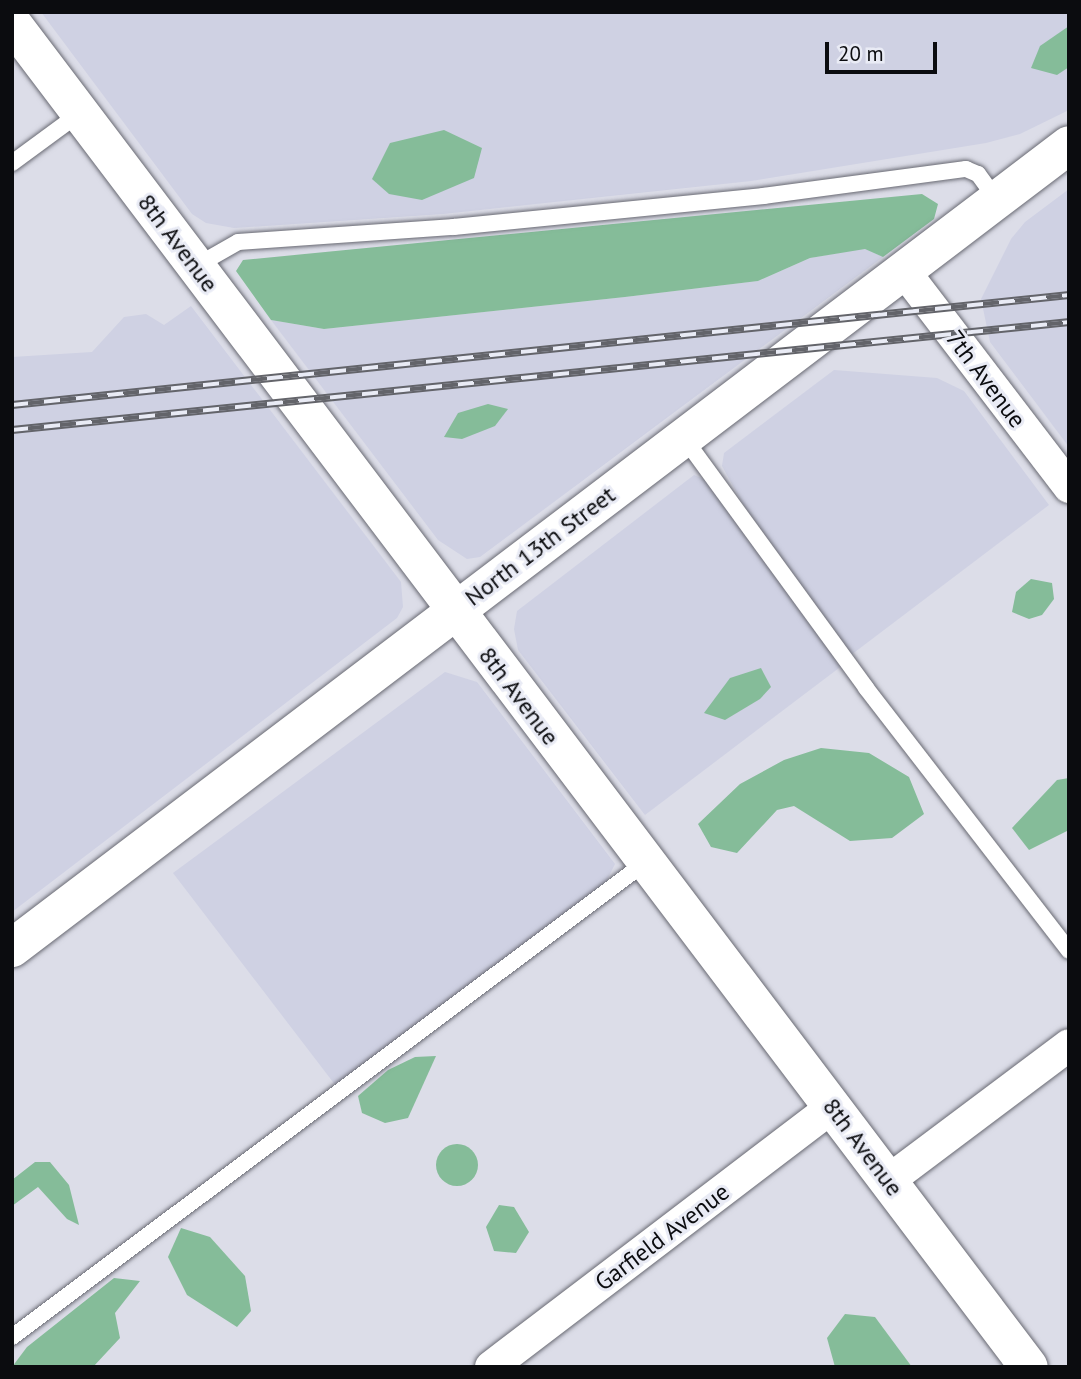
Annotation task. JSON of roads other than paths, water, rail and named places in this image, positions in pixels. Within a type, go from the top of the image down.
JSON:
[{"type":"street","name":"8th Avenue","points":[[12,23],[888,1181],[1017,1362]]},
{"type":"street","name":"North 13th Street","points":[[12,948],[1069,145]]},
{"type":"street","name":"7th Avenue","points":[[904,271],[1069,487]]},
{"type":"street","points":[[888,1181],[1069,1045]]},
{"type":"street","name":"Garfield Avenue","points":[[491,1367],[832,1107]]},
{"type":"lane","points":[[12,163],[80,113]]},
{"type":"lane","points":[[195,266],[238,242],[642,208],[966,169],[978,174],[997,200]]},
{"type":"lane","points":[[683,438],[866,688],[1069,951]]},
{"type":"lane","points":[[12,1337],[646,862]]},
{"type":"railway","points":[[12,405],[1069,295]]},
{"type":"railway","points":[[12,430],[1069,322]]}]
